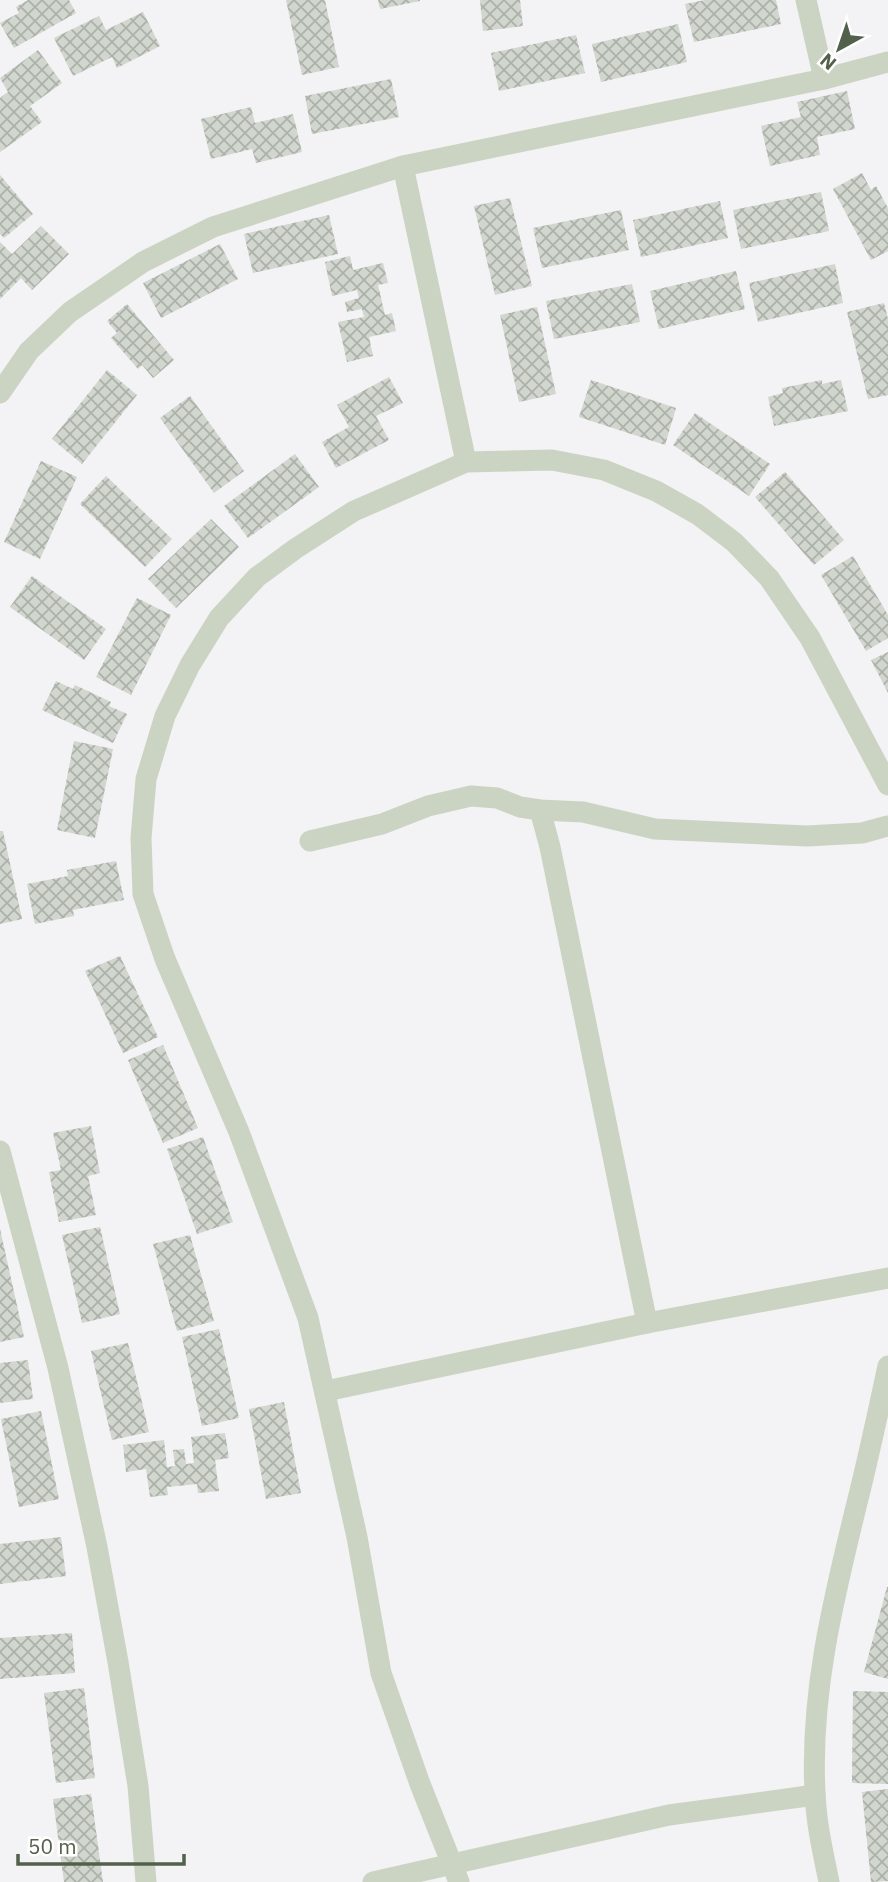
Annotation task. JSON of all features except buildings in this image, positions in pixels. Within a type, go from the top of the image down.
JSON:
[{"type":"street","points":[[806,0],[824,79]]},
{"type":"street","points":[[0,393],[29,351],[70,312],[143,262],[213,227],[403,166],[824,79],[888,62]]},
{"type":"street","points":[[403,166],[466,462]]},
{"type":"street","points":[[455,1873],[419,1784],[381,1673],[357,1537],[308,1318],[239,1132],[165,959],[143,894],[141,838],[146,779],[165,716],[190,665],[219,618],[257,577],[354,511],[466,462],[552,460],[604,470],[656,491],[697,514],[734,542],[769,578],[810,638],[888,785]]},
{"type":"street","points":[[310,841],[382,824],[428,806],[471,796],[497,798],[520,807],[540,810],[583,812],[655,829],[807,836],[862,833],[888,826]]},
{"type":"street","points":[[540,810],[550,847],[647,1323]]},
{"type":"street","points":[[0,1151],[58,1368],[97,1547],[138,1786],[146,1882]]},
{"type":"street","points":[[326,1391],[647,1323],[888,1278]]},
{"type":"street","points":[[829,1882],[819,1836],[815,1795],[815,1715],[833,1602],[888,1366]]},
{"type":"street","points":[[373,1882],[455,1873],[670,1815],[815,1795]]}]
